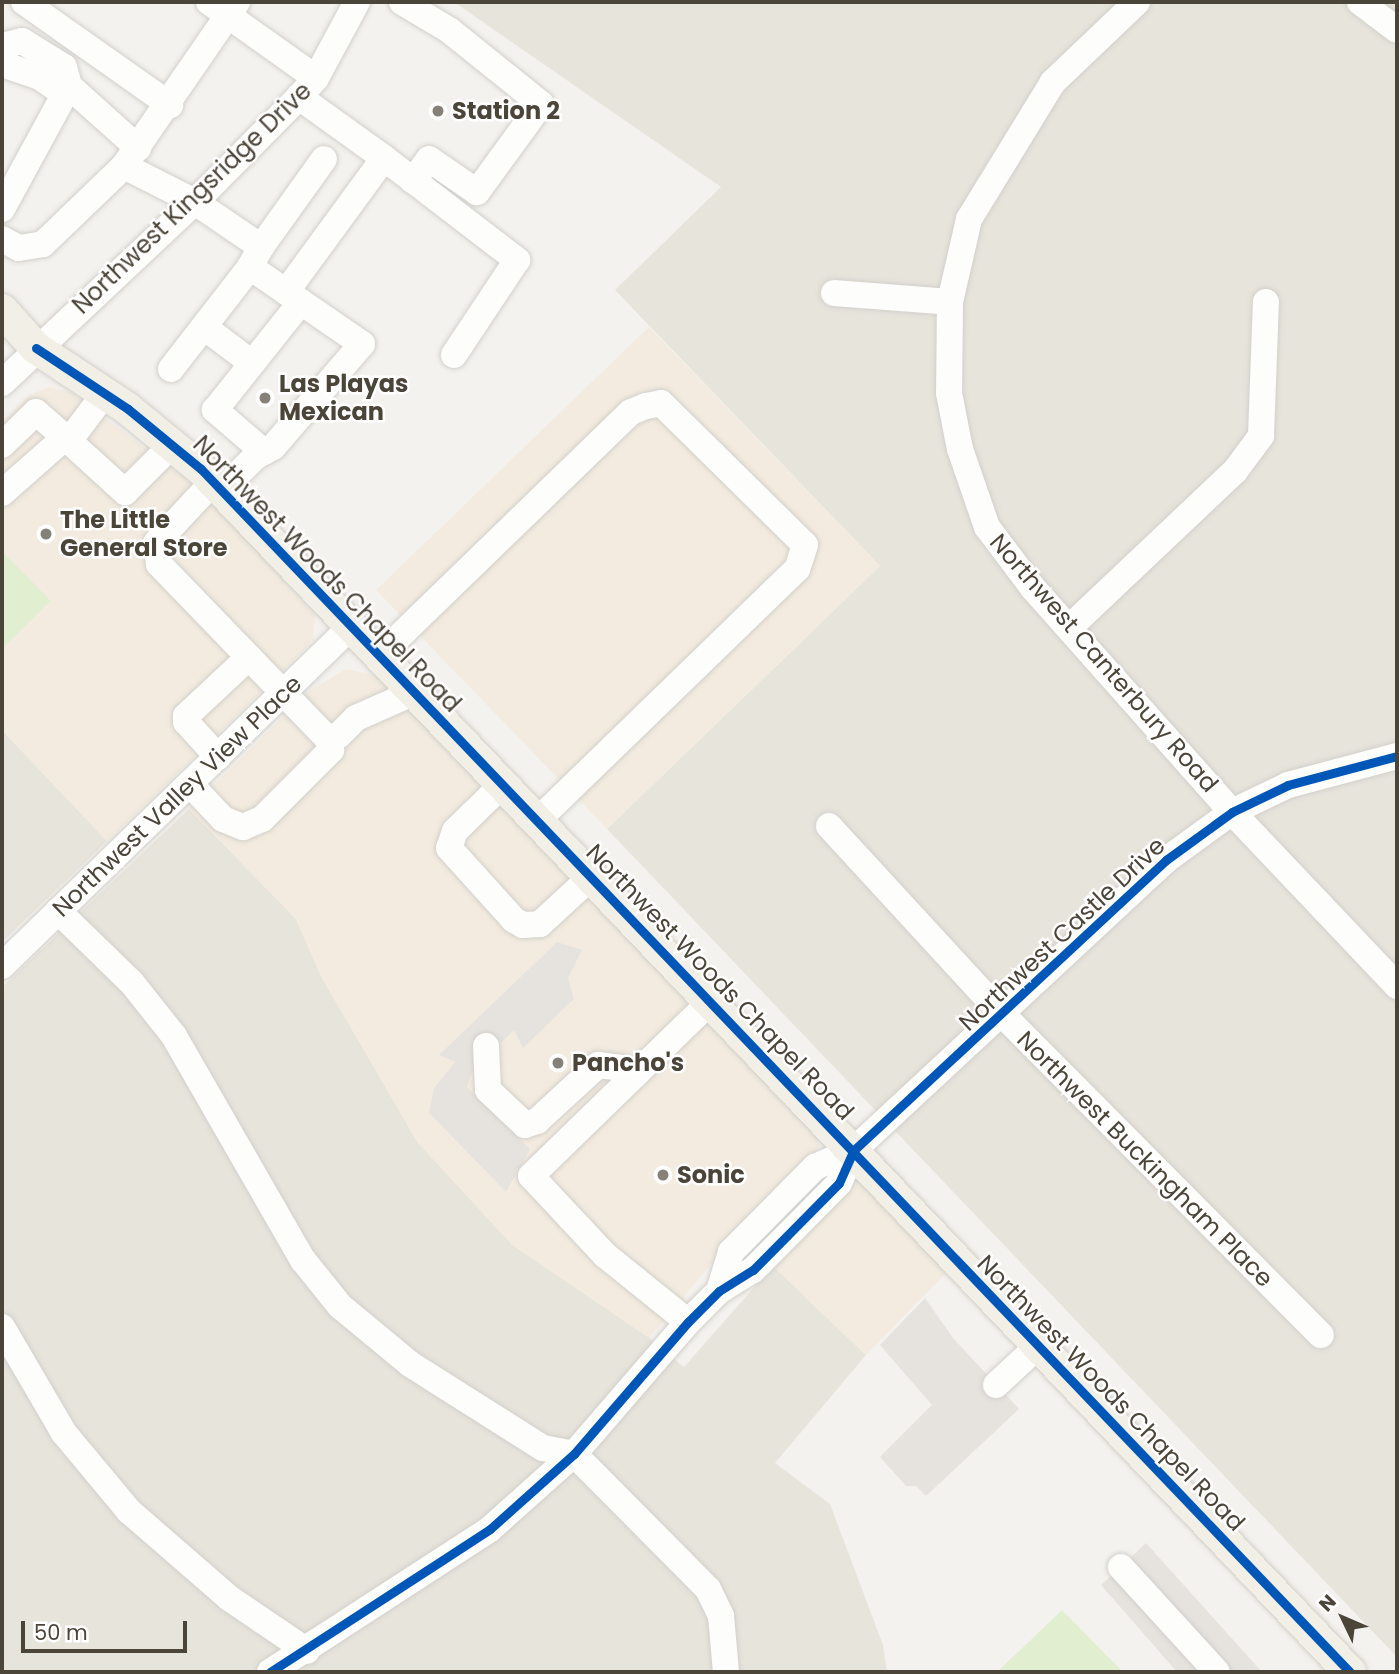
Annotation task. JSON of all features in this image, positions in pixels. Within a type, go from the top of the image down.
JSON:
[{"type":"main road","name":"Northwest Woods Chapel Road","points":[[2,310],[36,348],[104,393],[173,444],[217,486],[1350,1672]]},
{"type":"main road","name":"Northwest Woods Chapel Road","points":[[2,342],[36,348]]},
{"type":"street","points":[[24,2],[170,105]]},
{"type":"street","name":"Northwest Kingsridge Drive","points":[[2,383],[36,348],[195,202],[307,88],[357,2]]},
{"type":"street","points":[[402,2],[449,30],[541,104],[477,192],[429,159],[412,181]]},
{"type":"street","name":"Northwest Canterbury Road","points":[[1137,2],[1053,82],[992,175],[969,219],[950,302],[949,393],[972,492],[987,527],[1032,588],[1070,627],[1232,812],[1397,986]]},
{"type":"street","points":[[1360,2],[1397,30]]},
{"type":"street","points":[[2,239],[19,248],[43,244],[131,157],[170,105],[225,7],[307,88],[384,158],[517,260],[454,355]]},
{"type":"street","points":[[2,46],[22,41],[64,67],[67,90],[2,209]]},
{"type":"street","points":[[2,64],[67,90],[131,157],[195,202],[294,297],[362,344],[264,452],[217,486],[156,543],[159,564],[327,738],[328,753],[251,825],[228,822],[190,784]]},
{"type":"street","points":[[264,452],[215,410],[252,363],[384,158]]},
{"type":"street","points":[[171,369],[324,159]]},
{"type":"street","points":[[834,293],[950,302]]},
{"type":"street","points":[[1070,627],[1235,471],[1261,436],[1266,302]]},
{"type":"street","points":[[204,327],[252,363]]},
{"type":"street","points":[[2,493],[56,444],[69,441],[104,393]]},
{"type":"street","points":[[380,655],[631,412],[646,406],[661,403],[805,545],[797,569],[538,820]]},
{"type":"street","points":[[2,445],[36,412],[125,492],[173,444]]},
{"type":"street","name":"Northwest Valley View Place","points":[[2,966],[352,626]]},
{"type":"street","points":[[218,757],[186,722],[186,716],[249,657]]},
{"type":"street","points":[[327,738],[339,735],[356,718],[415,692]]},
{"type":"street","name":"Northwest Castle Drive","points":[[854,1150],[1003,1015],[1166,860],[1232,812],[1333,769],[1397,756]]},
{"type":"street","points":[[503,784],[455,831],[449,848],[514,920],[533,926],[592,876]]},
{"type":"street","name":"Northwest Buckingham Place","points":[[830,827],[1003,1015],[1321,1335]]},
{"type":"street","points":[[58,911],[132,983],[174,1036],[303,1260],[340,1306],[410,1364],[543,1448],[574,1454],[708,1588],[721,1616],[726,1672]]},
{"type":"street","points":[[688,1322],[605,1255],[531,1176],[711,1001]]},
{"type":"street","points":[[486,1046],[488,1090],[524,1125],[537,1121],[598,1065],[622,1068],[633,1076]]},
{"type":"street","points":[[270,1672],[307,1651],[490,1529],[574,1454],[688,1322],[719,1291],[753,1270],[839,1183],[854,1150]]},
{"type":"street","points":[[2,1327],[64,1433],[129,1511],[229,1598],[307,1651]]},
{"type":"street","points":[[996,1385],[1040,1345]]},
{"type":"street","points":[[1121,1567],[1217,1672]]},
{"type":"shaded area","points":[[454,2],[1397,2],[1397,1657],[607,829],[880,566],[615,290],[721,187]]},
{"type":"shaded area","points":[[649,327],[880,566],[607,829],[376,590]]},
{"type":"shaded area","points":[[49,387],[70,392],[185,478],[223,512],[315,615],[313,639],[306,648],[107,841],[2,730],[2,649],[51,601],[2,551],[2,422],[29,395]]},
{"type":"shaded area","points":[[346,669],[378,676],[814,1127],[819,1146],[813,1155],[750,1218],[649,1338],[512,1245],[418,1143],[321,976],[296,919],[189,809],[312,689]]},
{"type":"shaded area","points":[[2,730],[107,841],[2,942]]},
{"type":"shaded area","points":[[189,809],[296,919],[321,976],[418,1143],[684,1367],[773,1266],[866,1355],[775,1463],[830,1504],[883,1645],[887,1672],[2,1672],[2,987]]},
{"type":"shaded area","points":[[557,942],[582,950],[568,978],[574,999],[523,1048],[514,1030],[472,1072],[467,1087],[530,1149],[506,1192],[429,1113],[434,1088],[455,1062],[439,1055]]},
{"type":"shaded area","points":[[858,1180],[865,1182],[949,1270],[866,1355],[773,1266]]},
{"type":"shaded area","points":[[925,1298],[953,1338],[1019,1409],[926,1496],[916,1486],[906,1486],[880,1457],[932,1405],[880,1345]]},
{"type":"shaded area","points":[[1146,1543],[1262,1672],[1177,1672],[1101,1585]]},
{"type":"green space","points":[[2,551],[51,601],[2,649]]},
{"type":"green space","points":[[1062,1610],[1123,1672],[997,1672]]},
{"type":"cycle path","points":[[36,348],[128,409],[201,469],[1350,1672]]},
{"type":"cycle path","points":[[270,1672],[490,1529],[574,1454],[688,1322],[719,1291],[753,1270],[839,1183],[854,1150],[1166,860],[1232,812],[1288,785],[1397,756]]},
{"type":"place","name":"Station 2","points":[[438,111]]},
{"type":"place","name":"Las Playas Mexican","points":[[265,398]]},
{"type":"place","name":"The Little General Store","points":[[46,534]]},
{"type":"place","name":"Pancho's","points":[[558,1063]]},
{"type":"place","name":"Sonic","points":[[663,1175]]}]
